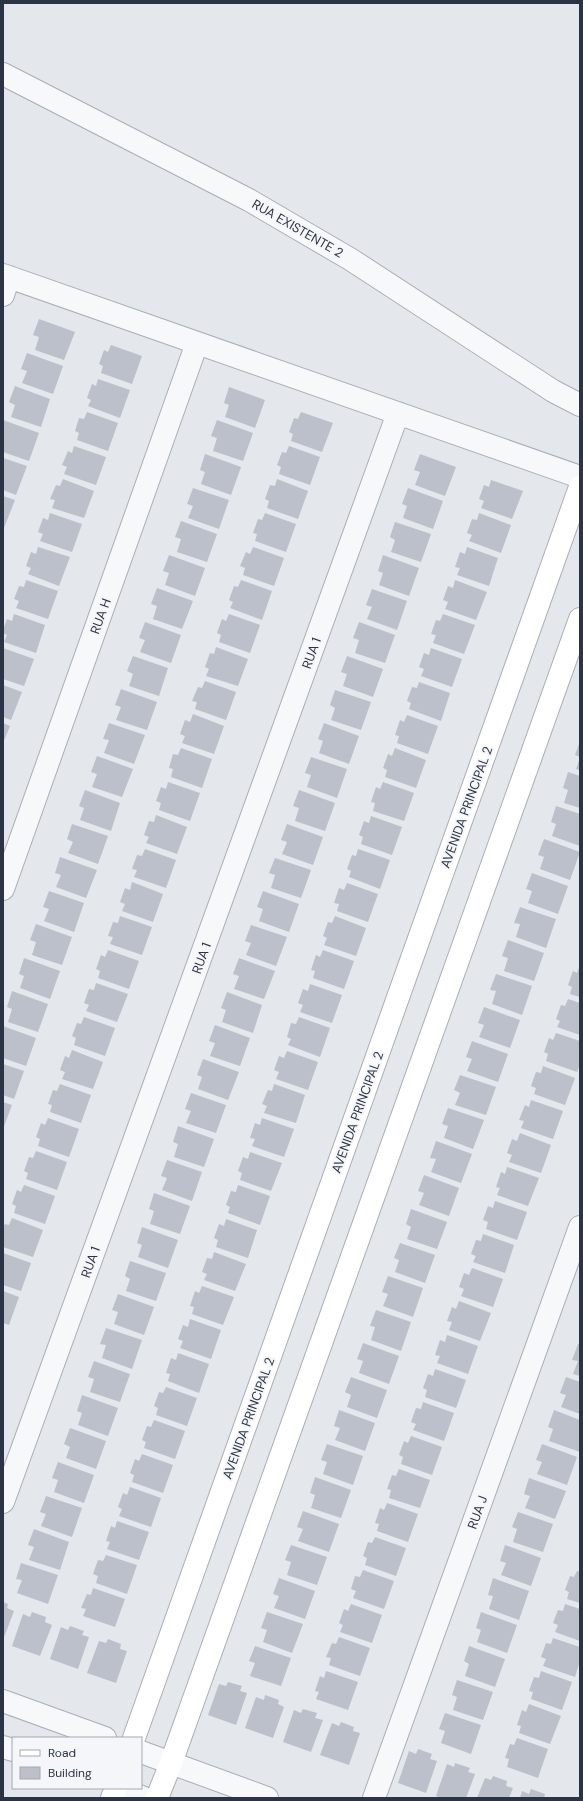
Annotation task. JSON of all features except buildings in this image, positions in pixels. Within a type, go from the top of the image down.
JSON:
[{"type":"street","name":"RUA EXISTENTE 2","points":[[3,74],[256,204],[350,259],[553,391],[580,405]]},
{"type":"street","points":[[5,283],[197,343],[580,477]]},
{"type":"street","name":"RUA H","points":[[3,889],[197,343]]},
{"type":"street","name":"RUA 1","points":[[3,1502],[398,414]]},
{"type":"street","name":"AVENIDA PRINCIPAL 2","points":[[134,1737],[580,487]]},
{"type":"street","points":[[157,1798],[171,1763],[580,619]]},
{"type":"street","name":"RUA J","points":[[374,1798],[580,1227]]},
{"type":"street","points":[[3,1701],[102,1737]]},
{"type":"street","points":[[142,1752],[268,1798]]},
{"type":"street","points":[[122,1789],[144,1798]]}]
